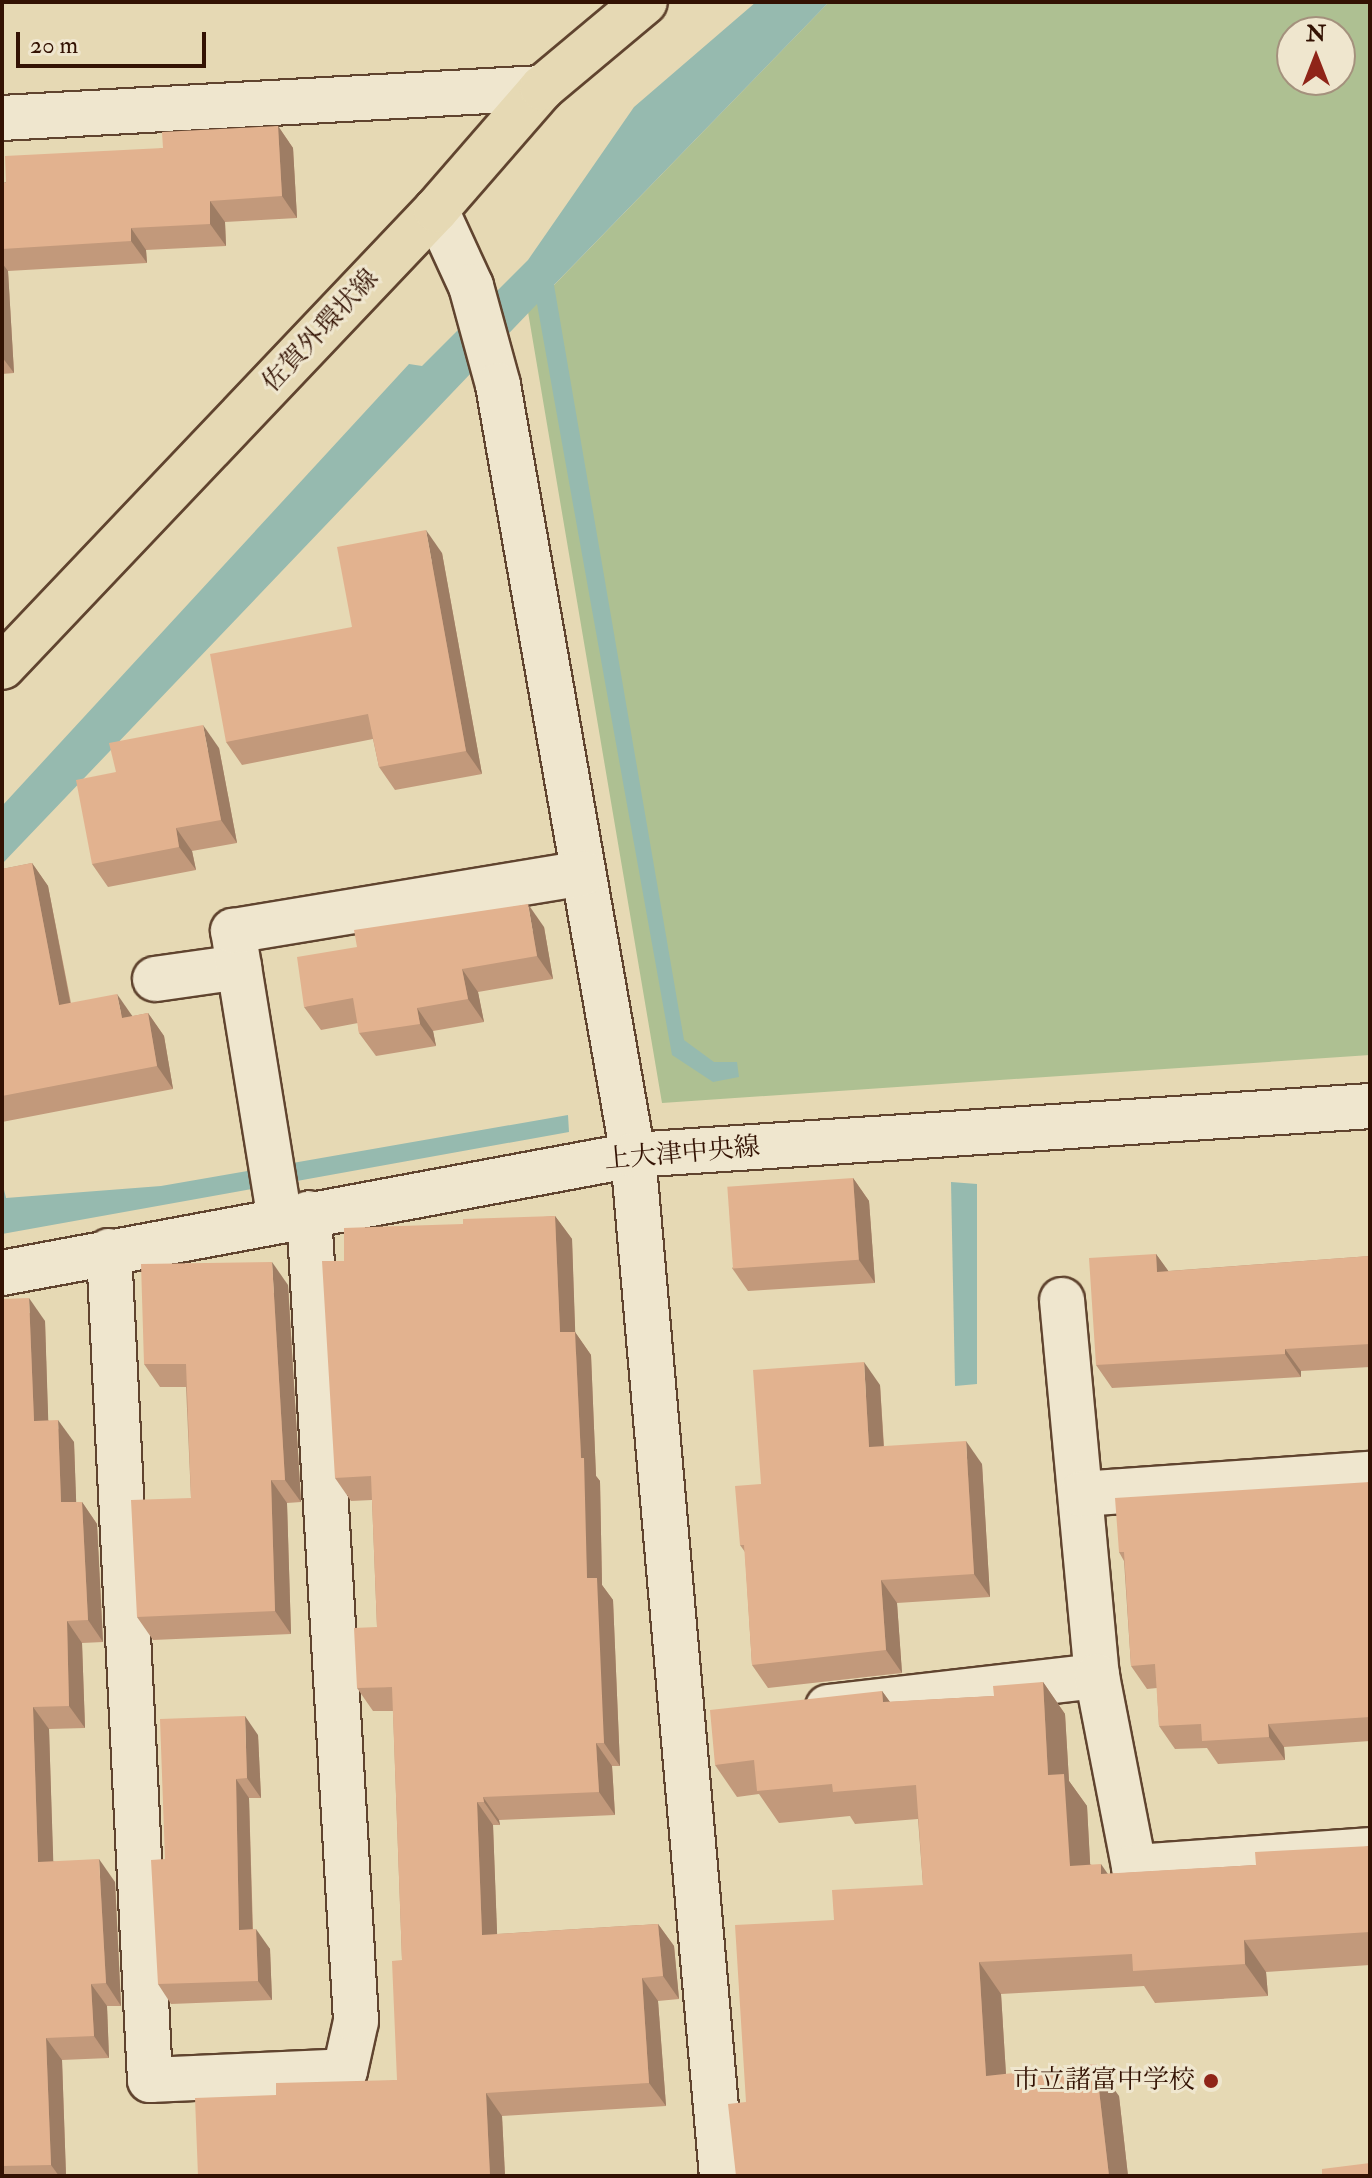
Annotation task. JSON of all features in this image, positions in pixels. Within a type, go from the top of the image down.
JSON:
[{"type":"main road","name":"佐賀外環状線","points":[[2,667],[436,210],[542,88],[645,2]]},
{"type":"street","points":[[2,118],[542,88]]},
{"type":"street","points":[[436,210],[471,286],[498,385],[633,1155],[722,2176]]},
{"type":"street","points":[[109,1251],[150,2080],[345,2071],[356,2021],[294,1216],[270,1148],[233,931],[583,873]]},
{"type":"street","points":[[155,979],[239,967]]},
{"type":"street","name":"上大津中央線","points":[[2,1273],[633,1155],[1370,1106]]},
{"type":"street","points":[[1062,1300],[1097,1676],[1134,1867],[1370,1850]]},
{"type":"street","points":[[1081,1494],[1370,1474]]},
{"type":"street","points":[[790,1711],[1097,1676]]},
{"type":"street","points":[[682,1723],[728,1718]]},
{"type":"green space","points":[[829,2],[1370,2],[1370,1055],[662,1103],[528,312]]},
{"type":"water","points":[[756,2],[829,2],[554,285],[684,1040],[714,1062],[737,1062],[739,1077],[713,1082],[672,1055],[537,304],[2,864],[2,806],[409,364],[422,366],[528,260],[634,107]]},
{"type":"water","points":[[568,1115],[569,1132],[2,1234],[2,1181],[6,1198],[161,1186]]},
{"type":"water","points":[[951,1182],[977,1184],[977,1384],[955,1386]]},
{"type":"building","points":[[278,126],[282,196],[210,201],[210,224],[131,228],[131,241],[2,249],[5,156],[163,148],[162,132]]},
{"type":"building","points":[[426,530],[466,751],[379,767],[368,714],[226,742],[210,654],[352,627],[337,547]]},
{"type":"building","points":[[203,725],[221,820],[176,828],[179,847],[92,864],[76,780],[116,772],[109,743]]},
{"type":"building","points":[[32,863],[59,1005],[117,994],[122,1018],[148,1013],[157,1066],[2,1096],[2,869]]},
{"type":"building","points":[[528,904],[537,956],[462,969],[468,999],[417,1008],[420,1024],[359,1033],[353,998],[304,1007],[297,957],[357,947],[354,930]]},
{"type":"building","points":[[853,1178],[859,1260],[733,1269],[727,1187]]},
{"type":"building","points":[[555,1216],[560,1332],[575,1332],[581,1458],[584,1458],[587,1578],[597,1578],[604,1743],[596,1743],[599,1792],[483,1797],[484,1802],[477,1802],[482,1935],[658,1924],[663,1976],[642,1978],[649,2083],[486,2093],[490,2176],[198,2176],[195,2098],[276,2095],[276,2083],[397,2080],[392,1961],[402,1960],[392,1687],[357,1688],[354,1628],[377,1627],[371,1476],[335,1478],[322,1261],[344,1261],[344,1228],[463,1224],[463,1219]]},
{"type":"building","points":[[1156,1254],[1157,1272],[1370,1256],[1370,1344],[1285,1349],[1285,1354],[1096,1365],[1089,1258]]},
{"type":"building","points":[[272,1262],[285,1480],[271,1480],[275,1611],[137,1617],[131,1500],[191,1498],[186,1364],[144,1364],[141,1264]]},
{"type":"building","points":[[29,1298],[34,1421],[58,1420],[61,1502],[82,1502],[88,1620],[67,1621],[69,1706],[33,1707],[38,1862],[99,1859],[106,1983],[91,1984],[94,2036],[46,2038],[51,2165],[2,2166],[2,1299]]},
{"type":"building","points":[[864,1362],[869,1447],[966,1441],[974,1574],[881,1580],[886,1650],[752,1665],[744,1545],[740,1545],[735,1486],[761,1484],[753,1370]]},
{"type":"building","points":[[1370,1482],[1370,1717],[1268,1724],[1269,1737],[1202,1741],[1201,1724],[1159,1726],[1155,1664],[1131,1666],[1124,1552],[1119,1552],[1115,1498]]},
{"type":"building","points":[[1043,1682],[1048,1775],[1064,1774],[1070,1866],[1101,1864],[1101,1874],[1256,1865],[1255,1852],[1370,1846],[1370,1932],[1244,1940],[1245,1964],[1133,1971],[1132,1954],[979,1962],[986,2076],[1096,2064],[1109,2176],[736,2176],[728,2104],[746,2102],[735,1925],[834,1920],[832,1890],[923,1885],[916,1785],[833,1792],[832,1784],[757,1791],[754,1760],[715,1765],[710,1710],[882,1691],[883,1702],[994,1696],[993,1686]]},
{"type":"building","points":[[245,1716],[247,1778],[236,1779],[239,1930],[256,1929],[258,1981],[158,1984],[151,1860],[165,1859],[160,1719]]},
{"type":"building","points":[[1370,2163],[1370,2176],[1322,2176],[1322,2169]]},
{"type":"place","name":"市立諸富中学校","points":[[1211,2081]]}]
